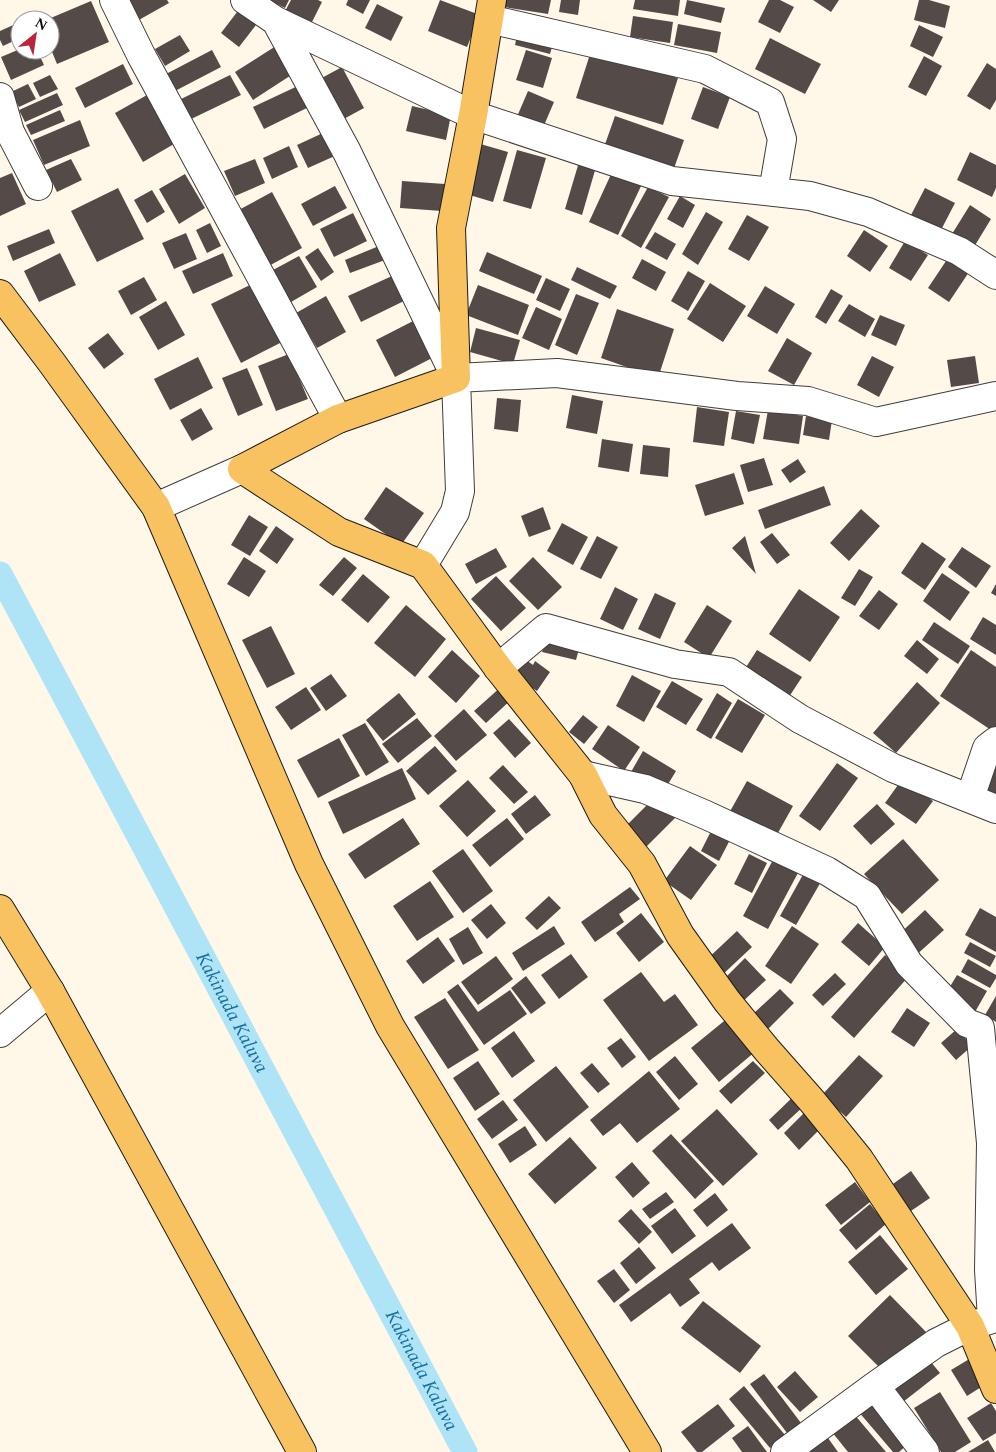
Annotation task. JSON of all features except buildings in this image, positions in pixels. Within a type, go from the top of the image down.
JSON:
[{"type":"main road","points":[[491,10],[451,228],[456,378],[338,419],[242,469],[339,532],[423,565],[498,668],[583,775],[603,815],[642,864],[685,942],[727,1001],[859,1159],[970,1326],[996,1389]]},
{"type":"main road","points":[[0,294],[156,507],[309,864],[390,1026],[647,1452]]},
{"type":"main road","points":[[2,919],[50,992],[302,1452]]},
{"type":"street","points":[[114,0],[140,55],[338,419]]},
{"type":"street","points":[[244,0],[276,20],[473,115],[672,181],[810,196],[868,212],[959,251],[996,275]]},
{"type":"street","points":[[491,10],[705,70],[770,102],[782,139],[773,192]]},
{"type":"street","points":[[276,20],[347,152],[456,378],[460,491],[455,512],[423,565]]},
{"type":"street","points":[[0,97],[10,132],[38,186]]},
{"type":"street","points":[[456,378],[557,372],[737,396],[808,401],[876,422],[996,396]]},
{"type":"street","points":[[156,507],[242,469]]},
{"type":"street","points":[[498,668],[546,628],[675,664],[729,672],[800,719],[893,768],[996,809]]},
{"type":"street","points":[[970,798],[987,748],[996,741]]},
{"type":"street","points":[[583,775],[645,789],[827,871],[867,896],[909,964],[967,1023],[980,1028],[990,1143],[992,1319],[970,1326],[936,1343],[785,1452]]},
{"type":"street","points":[[0,1033],[50,992]]},
{"type":"street","points":[[875,1386],[925,1452]]},
{"type":"waterway","name":"Kakinada Kaluva","points":[[0,574],[465,1452]]}]
